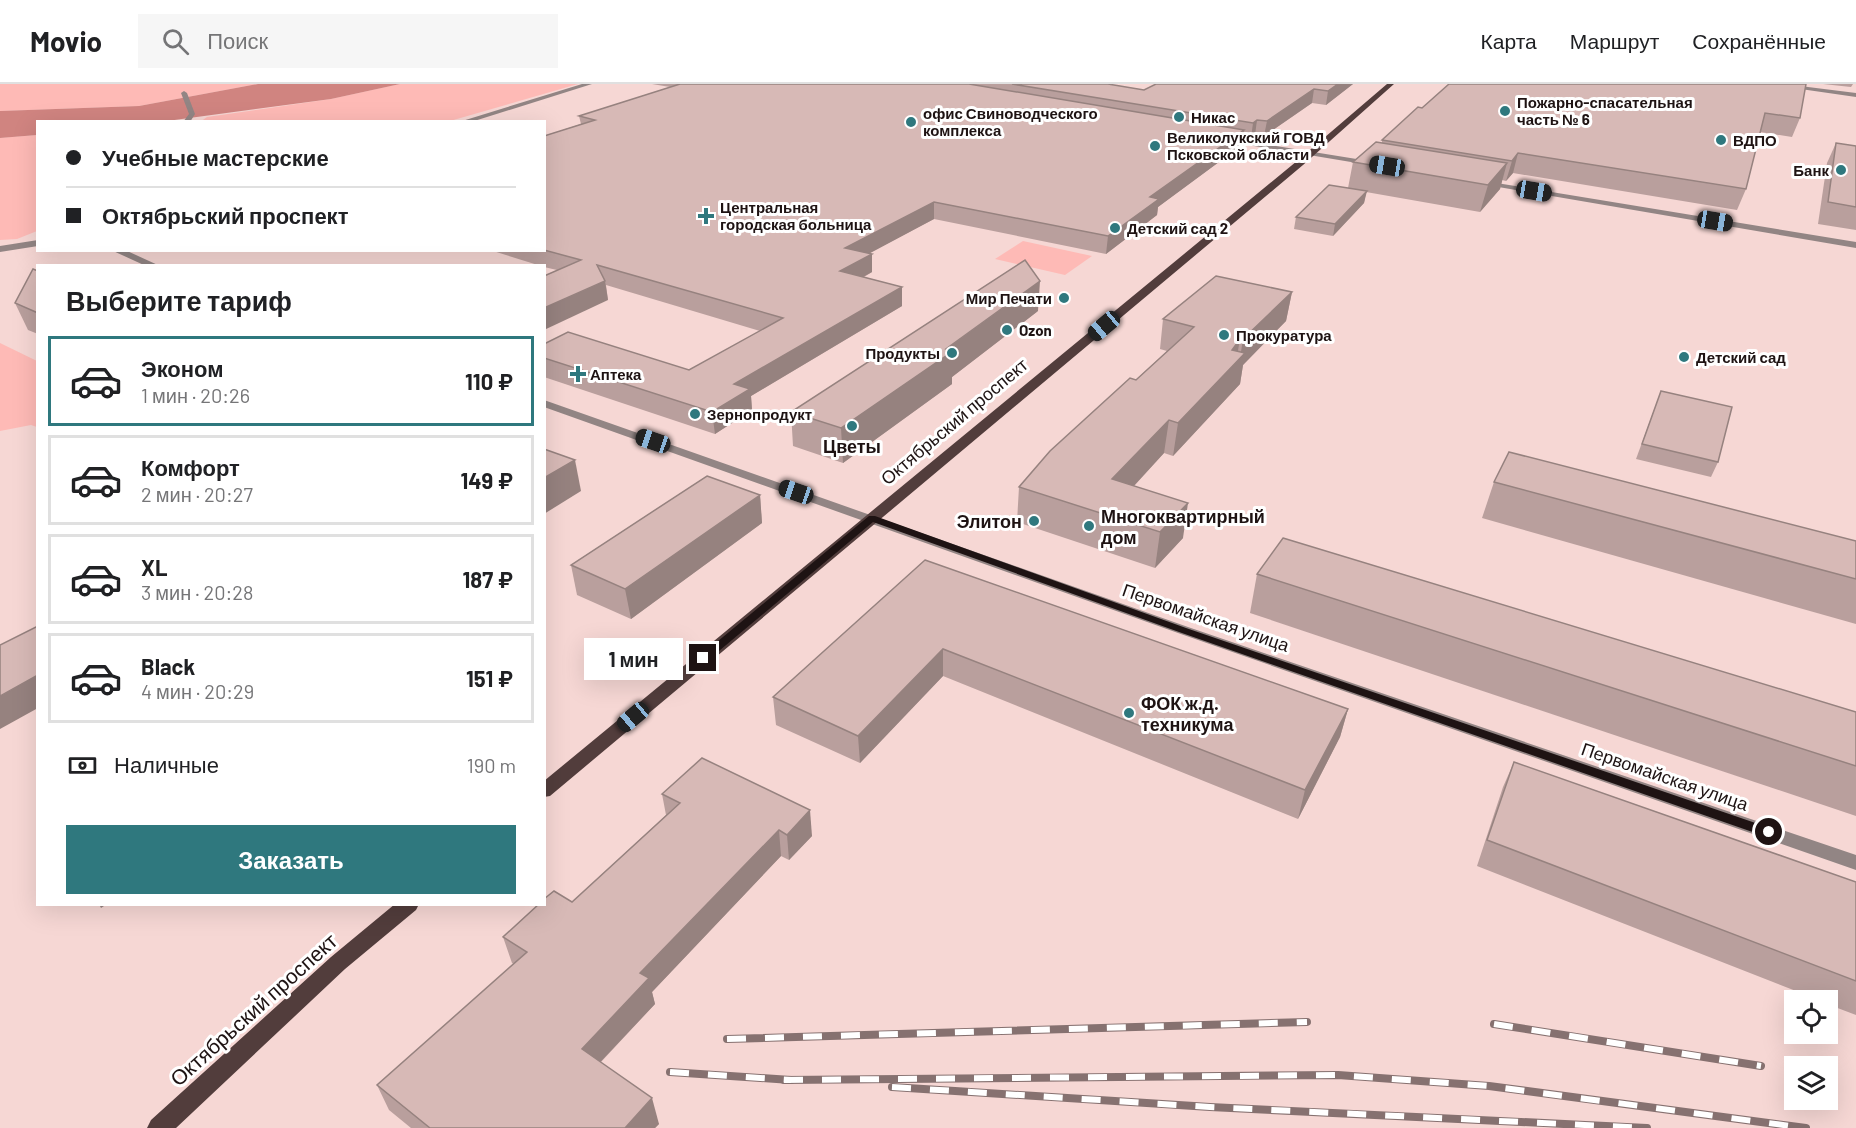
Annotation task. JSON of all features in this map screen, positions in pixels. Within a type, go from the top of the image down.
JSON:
[{"type":"main road","name":"Октябрьский проспект","points":[[546,789],[1310,154],[1390,84]]},
{"type":"main road","name":"Октябрьский проспект","points":[[159,1128],[338,963],[407,906]]},
{"type":"street","points":[[469,120],[589,84]]},
{"type":"street","points":[[1769,84],[1856,95]]},
{"type":"street","points":[[184,93],[192,114],[188,120]]},
{"type":"street","points":[[1211,136],[1387,166]]},
{"type":"street","points":[[1472,181],[1856,245]]},
{"type":"street","points":[[0,249],[36,243]]},
{"type":"street","points":[[120,252],[151,264]]},
{"type":"street","name":"Первомайская улица","points":[[546,404],[1171,626],[1856,863]]},
{"type":"shaded area","points":[[0,84],[258,84],[139,106],[0,111]]},
{"type":"shaded area","points":[[258,84],[400,84],[331,99],[174,120],[36,120],[36,135],[0,138],[0,111],[139,106]]},
{"type":"shaded area","points":[[400,84],[578,84],[453,120],[203,120],[207,117],[331,99]]},
{"type":"shaded area","points":[[36,135],[36,231],[17,239],[0,240],[0,138]]},
{"type":"shaded area","points":[[1023,241],[1092,256],[1065,275],[995,259]]},
{"type":"shaded area","points":[[0,343],[36,361],[36,427],[31,425],[0,431]]},
{"type":"building","points":[[680,84],[969,84],[1244,130],[1150,197],[1159,199],[1108,236],[934,202],[845,248],[872,254],[840,271],[902,287],[734,384],[750,389],[712,412],[546,359],[546,343],[568,332],[689,370],[783,318],[597,265],[605,281],[546,307],[546,275],[581,260],[546,251],[546,135],[595,120],[579,116]]},
{"type":"building","points":[[1012,84],[1108,84],[1144,90],[1156,84],[1338,84],[1328,91],[1314,89],[1267,121],[1257,120],[1253,123]]},
{"type":"building","points":[[1449,84],[1806,84],[1800,118],[1765,113],[1746,189],[1518,153],[1512,161],[1382,140],[1418,107],[1422,108]]},
{"type":"building","points":[[1376,142],[1507,163],[1488,185],[1353,162]]},
{"type":"building","points":[[1836,143],[1856,146],[1856,207],[1828,202]]},
{"type":"building","points":[[1329,185],[1367,191],[1335,224],[1296,217]]},
{"type":"building","points":[[1025,260],[1040,281],[946,349],[953,351],[841,428],[791,412]]},
{"type":"building","points":[[33,269],[36,270],[36,312],[15,303]]},
{"type":"building","points":[[1216,276],[1292,292],[1243,339],[1240,339],[1232,350],[1245,353],[1178,423],[1169,420],[1112,479],[1188,503],[1160,532],[1019,487],[1050,451],[1130,378],[1136,380],[1194,327],[1163,319]]},
{"type":"building","points":[[1661,391],[1732,407],[1718,462],[1642,444]]},
{"type":"building","points":[[546,450],[575,460],[546,477]]},
{"type":"building","points":[[1509,452],[1856,541],[1856,579],[1494,482]]},
{"type":"building","points":[[707,476],[760,495],[625,589],[571,565]]},
{"type":"building","points":[[1283,538],[1856,712],[1856,766],[1257,574]]},
{"type":"building","points":[[925,560],[1348,709],[1305,790],[943,649],[858,736],[773,697]]},
{"type":"building","points":[[36,627],[36,676],[0,696],[0,645]]},
{"type":"building","points":[[702,758],[810,810],[787,835],[779,830],[640,973],[649,978],[582,1049],[652,1098],[625,1128],[430,1128],[377,1085],[527,952],[503,937],[537,906],[546,906],[546,897],[554,891],[572,902],[680,803],[662,794]]},
{"type":"building","points":[[1514,762],[1856,882],[1856,981],[1487,840]]},
{"type":"railway","points":[[727,1039],[1307,1022]]},
{"type":"railway","points":[[1494,1024],[1761,1066]]},
{"type":"railway","points":[[670,1072],[790,1080]]},
{"type":"railway","points":[[790,1080],[1338,1075],[1489,1086],[1806,1128]]},
{"type":"railway","points":[[784,1080],[790,1080]]},
{"type":"railway","points":[[892,1087],[1210,1107],[1647,1128]]},
{"type":"place","name":"Пожарно-спасательная часть № 6","points":[[1505,111]]},
{"type":"place","name":"Никас","points":[[1179,117]]},
{"type":"place","name":"офис Свиноводческого комплекса","points":[[911,122]]},
{"type":"place","name":"ВДПО","points":[[1721,140]]},
{"type":"place","name":"Великолукский ГОВД Псковской области","points":[[1155,146]]},
{"type":"place","name":"Банк","points":[[1841,170]]},
{"type":"place","name":"Центральная городская больница","points":[[706,216]]},
{"type":"place","name":"Детский сад 2","points":[[1115,228]]},
{"type":"place","name":"Мир Печати","points":[[1064,298]]},
{"type":"place","name":"Ozon","points":[[1007,330]]},
{"type":"place","name":"Прокуратура","points":[[1224,335]]},
{"type":"place","name":"Продукты","points":[[952,353]]},
{"type":"place","name":"Детский сад","points":[[1684,357]]},
{"type":"place","name":"Аптека","points":[[578,374]]},
{"type":"place","name":"Зернопродукт","points":[[695,414]]},
{"type":"place","name":"Цветы","points":[[852,426]]},
{"type":"place","name":"Элитон","points":[[1034,521]]},
{"type":"place","name":"Многоквартирный дом","points":[[1089,526]]},
{"type":"place","name":"ФОК ж.д. техникума","points":[[1129,713]]},
{"type":"route","points":[[703,658],[872,518],[1183,630],[1769,832]]}]
